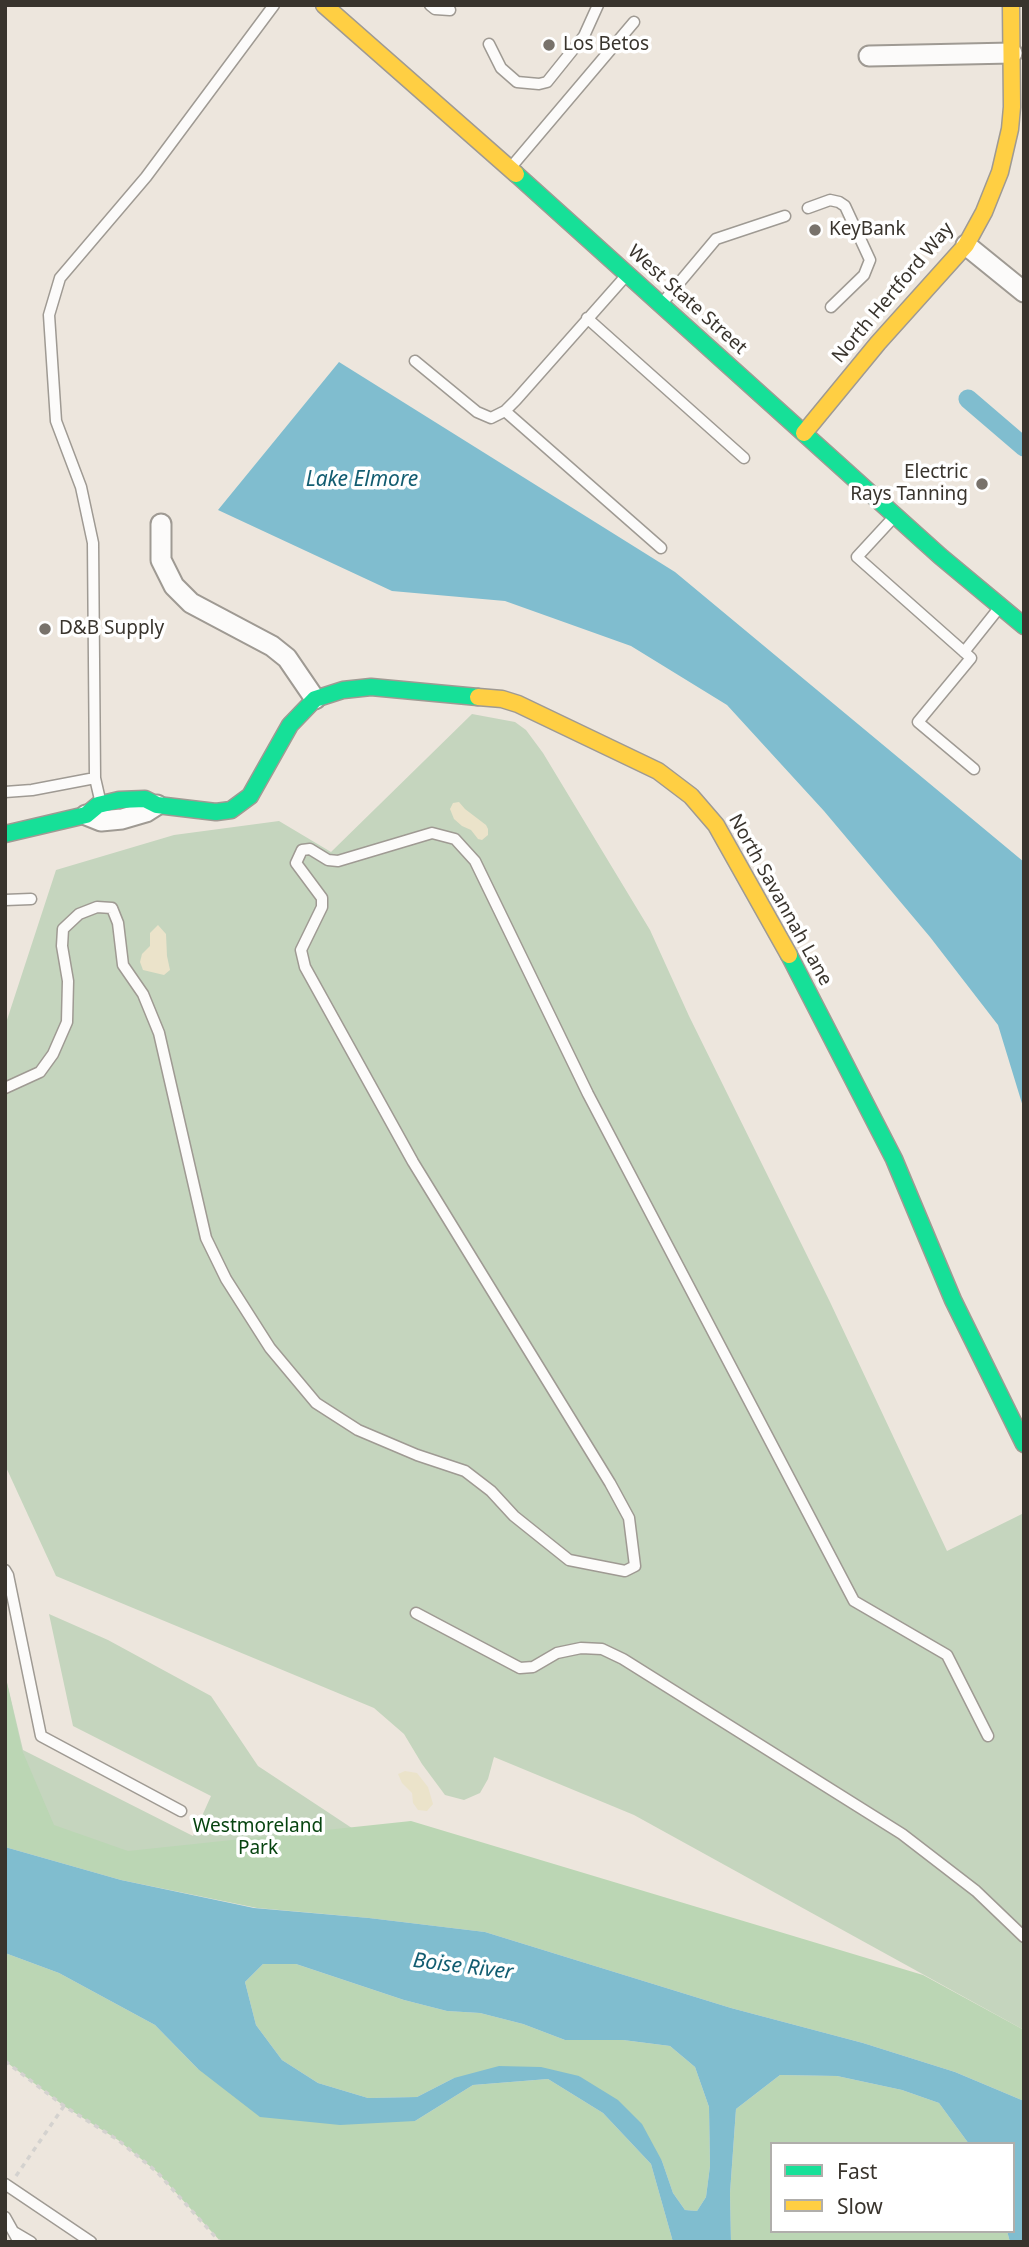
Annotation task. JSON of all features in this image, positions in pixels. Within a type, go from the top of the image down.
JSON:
[{"type":"street","name":"West State Street","points":[[324,5],[895,515],[1001,606],[1021,619]]},
{"type":"street","name":"North Hertford Way","points":[[804,433],[878,343],[965,245],[993,193],[1006,151],[1012,107],[1011,5]]},
{"type":"street","points":[[869,56],[1012,52]]},
{"type":"street","points":[[965,245],[1024,292]]},
{"type":"street","points":[[5,834],[97,813],[122,819],[146,812],[157,805],[216,812],[231,810],[250,796],[290,725],[315,699],[287,658],[272,646],[191,603],[174,586],[161,560],[161,524]]},
{"type":"street","name":"North Savannah Lane","points":[[315,699],[343,690],[371,687],[502,699],[533,709],[658,771],[691,796],[716,825],[774,926],[844,1061],[894,1159],[953,1300],[1024,1444]]},
{"type":"lane","points":[[97,813],[93,543],[81,487],[56,421],[49,315],[60,278],[146,177],[274,5]]},
{"type":"lane","points":[[430,5],[435,9],[450,9]]},
{"type":"lane","points":[[489,44],[502,68],[517,82],[547,82],[584,37],[598,5]]},
{"type":"lane","points":[[510,169],[634,22]]},
{"type":"lane","points":[[808,208],[830,200],[839,201],[845,206],[870,260],[864,275],[831,307]]},
{"type":"lane","points":[[661,305],[716,239],[785,216]]},
{"type":"lane","points":[[415,361],[477,412],[491,418],[505,411],[626,275]]},
{"type":"lane","points":[[587,318],[744,458]]},
{"type":"lane","points":[[505,411],[660,548]]},
{"type":"lane","points":[[895,515],[857,557],[971,658],[918,722],[974,769]]},
{"type":"lane","points":[[964,652],[1001,606]]},
{"type":"lane","points":[[5,792],[32,790],[95,778]]},
{"type":"lane","points":[[5,1088],[40,1072],[53,1054],[67,1022],[68,981],[62,929],[79,914],[97,907],[112,908],[118,923],[124,965],[143,994],[159,1033],[206,1238],[226,1279],[270,1348],[316,1403],[358,1430],[417,1455],[466,1471],[491,1491],[514,1516],[569,1560],[625,1571],[635,1566],[629,1518],[610,1483],[413,1162],[305,967],[301,950],[322,907],[322,898],[296,863],[302,850],[310,849],[328,860],[338,861],[432,833],[455,839],[475,861],[594,1107],[854,1601],[947,1655],[988,1737]]},
{"type":"lane","points":[[5,900],[31,899]]},
{"type":"lane","points":[[5,1570],[41,1735],[181,1811]]},
{"type":"lane","points":[[416,1613],[520,1668],[533,1667],[557,1653],[581,1648],[602,1649],[623,1659],[902,1834],[976,1891],[1024,1937]]},
{"type":"lane","points":[[7,2185],[91,2242]]},
{"type":"lane","points":[[5,2217],[16,2237],[31,2242]]},
{"type":"path","points":[[5,2061],[64,2106],[118,2140],[157,2172],[220,2242]]},
{"type":"path","points":[[7,2185],[64,2106]]},
{"type":"green space","points":[[472,714],[515,722],[526,730],[543,753],[650,930],[947,1551],[1024,1513],[1024,2030],[634,1815],[494,1757],[488,1779],[480,1793],[464,1800],[445,1795],[404,1734],[374,1708],[56,1576],[5,1465],[5,1026],[56,870],[174,835],[279,821],[331,852]]},
{"type":"green space","name":"Westmoreland Park","points":[[49,1614],[108,1640],[211,1696],[258,1766],[488,1918],[5,1834],[5,1674],[23,1750],[193,1836],[211,1796],[73,1726]]},
{"type":"green space","points":[[5,1674],[22,1750],[54,1825],[128,1851],[411,1821],[923,1975],[1024,2030],[1024,2101],[955,2072],[863,2043],[731,2008],[485,1932],[257,1908],[121,1880],[5,1847]]},
{"type":"green space","points":[[5,1953],[59,1973],[155,2025],[198,2069],[415,2121],[473,2085],[548,2079],[603,2113],[651,2164],[673,2242],[221,2242],[157,2172],[118,2140],[64,2106],[5,2061]]},
{"type":"green space","points":[[263,1964],[296,1964],[404,2000],[447,2011],[480,2013],[523,2024],[565,2040],[623,2040],[670,2046],[695,2067],[709,2107],[710,2166],[706,2197],[697,2211],[685,2210],[673,2193],[662,2161],[579,2076],[454,2078],[417,2097],[368,2098],[318,2083],[282,2060],[256,2025],[245,1982]]},
{"type":"green space","points":[[780,2075],[837,2076],[902,2090],[939,2103],[968,2142],[770,2142],[770,2233],[1008,2233],[1010,2242],[731,2242],[730,2193],[736,2109]]},
{"type":"sand","points":[[459,802],[486,825],[488,835],[482,840],[454,819],[450,809],[453,803]]},
{"type":"sand","points":[[158,925],[166,934],[170,970],[164,975],[143,970],[140,962],[142,954],[150,946],[150,933]]},
{"type":"sand","points":[[405,1771],[417,1773],[428,1787],[433,1804],[427,1811],[418,1810],[413,1803],[412,1793],[402,1783],[398,1774]]},
{"type":"water","name":"Lake Elmore","points":[[339,362],[675,572],[1024,862],[1024,1110],[998,1025],[930,937],[824,811],[727,705],[631,646],[505,601],[392,591],[218,510]]},
{"type":"water","name":"Boise River","points":[[5,1847],[121,1880],[254,1908],[485,1932],[731,2008],[863,2043],[955,2072],[1024,2101],[1024,2242],[1010,2242],[1008,2233],[1015,2233],[1015,2142],[968,2142],[939,2103],[902,2090],[837,2076],[780,2075],[736,2109],[730,2193],[731,2242],[673,2242],[651,2164],[603,2113],[548,2079],[473,2085],[415,2121],[340,2125],[260,2117],[198,2069],[155,2025],[59,1973],[5,1953]],"holes":[[[263,1964],[296,1964],[404,2000],[447,2011],[480,2013],[523,2024],[565,2040],[623,2040],[670,2046],[695,2067],[709,2107],[710,2166],[706,2197],[697,2211],[685,2210],[673,2193],[662,2161],[642,2124],[618,2100],[579,2076],[541,2067],[499,2066],[454,2078],[417,2097],[368,2098],[318,2083],[282,2060],[256,2025],[245,1982]]]},
{"type":"waterway","points":[[968,399],[1024,447]]},
{"type":"traffic: fast","points":[[516,174],[940,556],[1024,626]]},
{"type":"traffic: fast","points":[[5,834],[86,815],[98,805],[119,800],[145,799],[157,805],[216,812],[231,810],[250,796],[290,725],[315,699],[343,690],[371,687],[478,697]]},
{"type":"traffic: fast","points":[[789,955],[894,1159],[953,1300],[1024,1444]]},
{"type":"traffic: slow","points":[[324,5],[516,174]]},
{"type":"traffic: slow","points":[[804,433],[878,343],[966,245],[984,212],[1000,172],[1010,129],[1011,5]]},
{"type":"traffic: slow","points":[[478,697],[502,699],[518,704],[658,771],[691,796],[716,825],[789,955]]},
{"type":"place","name":"Los Betos","points":[[549,45]]},
{"type":"place","name":"KeyBank","points":[[815,230]]},
{"type":"place","name":"Electric Rays Tanning","points":[[982,484]]},
{"type":"place","name":"D&B Supply","points":[[45,629]]}]
